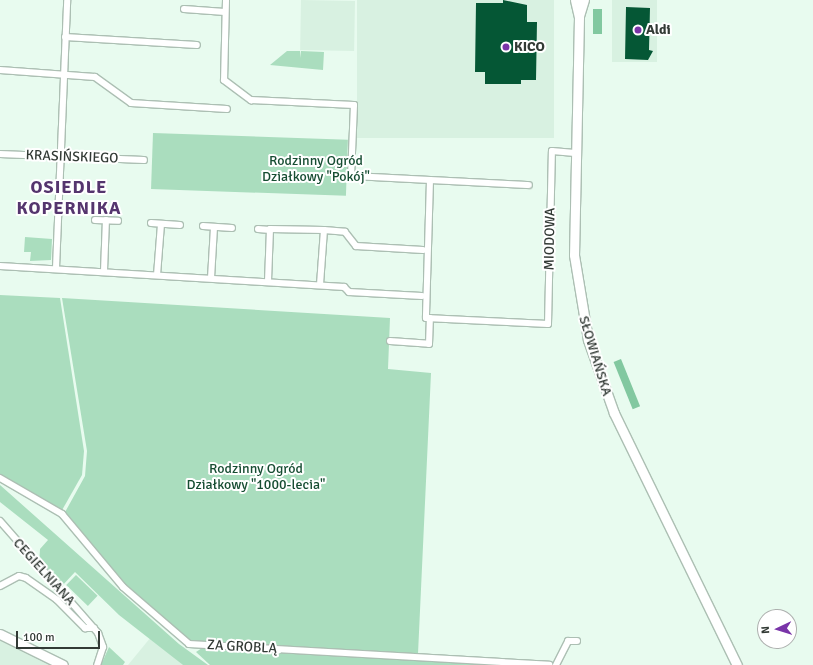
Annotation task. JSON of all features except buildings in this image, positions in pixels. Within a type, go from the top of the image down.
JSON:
[{"type":"street","points":[[56,268],[66,0]]},
{"type":"street","points":[[226,0],[222,74],[244,97],[354,105],[351,176],[529,185]]},
{"type":"street","name":"SŁOWIAŃSKA","points":[[575,0],[579,17]]},
{"type":"street","name":"SŁOWIAŃSKA","points":[[584,0],[579,17],[575,153],[576,276],[591,352],[614,413],[737,665]]},
{"type":"street","points":[[184,9],[225,12]]},
{"type":"street","points":[[65,37],[197,45]]},
{"type":"street","points":[[0,70],[94,77],[131,103],[227,109]]},
{"type":"street","name":"MIODOWA","points":[[430,318],[548,324],[552,152],[575,153]]},
{"type":"street","name":"KRASIŃSKIEGO","points":[[0,154],[144,160]]},
{"type":"street","points":[[390,341],[429,344],[430,318],[426,318],[430,180]]},
{"type":"street","points":[[96,220],[118,221]]},
{"type":"street","points":[[104,271],[106,220]]},
{"type":"street","points":[[151,223],[180,225]]},
{"type":"street","points":[[157,275],[161,224]]},
{"type":"street","points":[[203,226],[232,228]]},
{"type":"street","points":[[211,278],[214,227]]},
{"type":"street","points":[[258,229],[324,230],[345,232],[356,246],[423,250]]},
{"type":"street","points":[[268,281],[270,230]]},
{"type":"street","points":[[320,285],[324,230]]},
{"type":"street","points":[[0,266],[268,281],[344,287],[349,292],[422,296]]},
{"type":"street","name":"ZA GROBLĄ","points":[[0,478],[62,514],[123,587],[189,644],[549,665]]},
{"type":"street","name":"CEGIELNIANA","points":[[0,521],[94,628],[102,643],[97,665]]},
{"type":"street","points":[[0,586],[19,576],[34,582],[86,628],[94,628]]},
{"type":"street","points":[[0,634],[63,665]]},
{"type":"street","points":[[556,665],[568,640],[577,641]]},
{"type":"shaded area","points":[[301,0],[355,1],[354,51],[300,50]]},
{"type":"shaded area","points":[[357,0],[554,0],[554,138],[357,138]]},
{"type":"shaded area","points":[[612,0],[657,0],[657,62],[612,62]]},
{"type":"shaded area","points":[[593,9],[602,9],[602,34],[593,34]]},
{"type":"shaded area","points":[[621,359],[640,406],[633,409],[614,362]]},
{"type":"shaded area","points":[[151,637],[183,665],[128,665]]},
{"type":"shaded area","points":[[0,638],[55,665],[0,665]]},
{"type":"green space","points":[[287,51],[300,51],[300,58],[301,51],[324,52],[323,70],[270,65]]},
{"type":"green space","name":"Rodzinny Ogród Działkowy \"Pokój\"","points":[[153,133],[348,140],[346,196],[151,189]]},
{"type":"green space","points":[[25,237],[52,239],[51,260],[30,261],[31,252],[24,252]]},
{"type":"green space","points":[[0,295],[60,298],[84,451],[82,475],[61,512],[0,476]]},
{"type":"green space","name":"Rodzinny Ogród Działkowy \"1000-lecia\"","points":[[62,298],[390,318],[388,369],[431,373],[418,654],[190,641],[124,584],[64,514],[85,476],[87,451]]},
{"type":"green space","points":[[0,485],[179,644],[208,665],[183,665],[119,615],[75,572],[61,587],[39,564],[40,549],[48,540],[0,502]]},
{"type":"green space","points":[[76,575],[98,596],[88,606],[66,585]]},
{"type":"green space","points":[[109,647],[125,662],[123,665],[101,665]]},
{"type":"green space","points":[[202,648],[497,665],[210,665],[196,652]]},
{"type":"place","name":"Aldi","points":[[638,30]]},
{"type":"place","name":"KICO","points":[[506,47]]},
{"type":"district","name":"OSIEDLE KOPERNIKA","points":[[69,198]]}]
